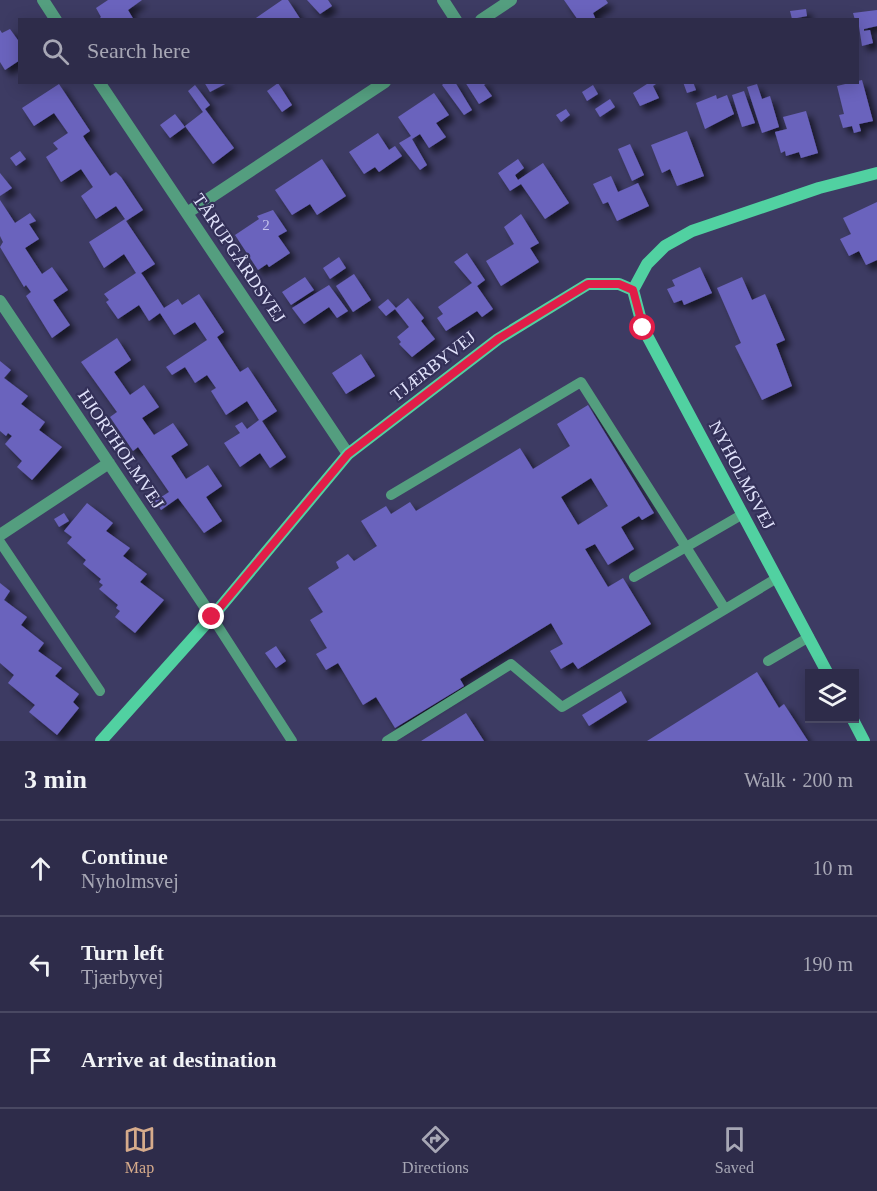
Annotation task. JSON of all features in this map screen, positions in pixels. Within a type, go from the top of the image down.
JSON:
[{"type":"street","points":[[43,0],[55,18]]},
{"type":"street","points":[[443,0],[455,18]]},
{"type":"street","points":[[484,18],[511,0]]},
{"type":"street","name":"TÅRUPGÅRDSVEJ","points":[[100,84],[348,454]]},
{"type":"street","points":[[187,213],[382,84]]},
{"type":"street","points":[[633,290],[647,264],[665,246],[692,231],[819,188],[877,172]]},
{"type":"street","name":"TJÆRBYVEJ","points":[[101,741],[212,617],[348,454],[498,339],[588,284],[619,284],[633,290]]},
{"type":"street","name":"NYHOLMSVEJ","points":[[633,290],[643,328],[825,669]]},
{"type":"street","name":"HJORTHOLMVEJ","points":[[1,304],[212,617]]},
{"type":"street","points":[[0,535],[109,463]]},
{"type":"street","points":[[855,723],[864,741]]},
{"type":"lane","points":[[391,495],[581,382],[725,609]]},
{"type":"lane","points":[[634,577],[743,514]]},
{"type":"lane","points":[[0,542],[100,691]]},
{"type":"lane","points":[[387,741],[511,664],[562,707],[777,578]]},
{"type":"lane","points":[[212,617],[292,741]]},
{"type":"lane","points":[[768,661],[809,637]]},
{"type":"building","points":[[108,0],[142,0],[128,10],[133,18],[100,18],[96,8]]},
{"type":"building","points":[[282,0],[288,0],[300,18],[256,18]]},
{"type":"building","points":[[307,0],[328,0],[332,6],[320,14]]},
{"type":"building","points":[[564,0],[606,0],[608,3],[593,13],[595,18],[577,18]]},
{"type":"building","points":[[806,9],[807,16],[792,18],[790,11]]},
{"type":"building","points":[[877,10],[877,26],[864,29],[864,31],[870,30],[873,43],[862,46],[859,18],[854,18],[853,13]]},
{"type":"building","points":[[10,29],[18,40],[18,61],[5,70],[0,62],[0,30],[2,33]]},
{"type":"building","points":[[862,80],[873,121],[859,124],[861,131],[854,133],[852,126],[843,128],[839,115],[844,114],[837,86],[859,84],[859,81]]},
{"type":"building","points":[[59,84],[90,131],[83,136],[86,141],[110,176],[116,172],[121,177],[143,210],[126,221],[155,264],[141,273],[164,308],[178,299],[182,305],[199,294],[224,332],[217,337],[240,372],[248,367],[277,411],[262,421],[286,457],[270,468],[260,453],[240,467],[224,443],[240,433],[235,426],[242,422],[247,429],[259,420],[247,401],[226,415],[211,391],[216,388],[207,375],[195,383],[185,367],[172,375],[166,367],[207,340],[195,322],[174,335],[160,313],[149,321],[139,305],[118,319],[106,302],[109,300],[104,294],[136,273],[124,254],[104,268],[89,242],[125,219],[116,206],[96,219],[81,196],[93,187],[81,169],[61,182],[46,157],[58,149],[53,143],[68,133],[54,113],[34,126],[22,108]]},
{"type":"building","points":[[205,84],[225,84],[210,92]]},
{"type":"building","points":[[279,84],[292,105],[282,112],[267,91]]},
{"type":"building","points":[[456,84],[472,110],[464,115],[442,85]]},
{"type":"building","points":[[466,84],[485,84],[492,96],[479,104]]},
{"type":"building","points":[[647,84],[656,84],[653,86],[659,98],[640,106],[633,93]]},
{"type":"building","points":[[684,84],[694,84],[696,90],[687,93]]},
{"type":"building","points":[[757,84],[762,99],[770,96],[779,127],[762,133],[747,87]]},
{"type":"building","points":[[195,85],[210,105],[205,109],[234,148],[213,164],[185,126],[203,112],[188,91]]},
{"type":"building","points":[[593,85],[598,94],[587,101],[582,92]]},
{"type":"building","points":[[744,91],[755,123],[742,127],[732,95]]},
{"type":"building","points":[[434,93],[449,115],[436,123],[446,137],[429,148],[420,134],[412,139],[427,165],[420,170],[399,143],[411,136],[398,117]]},
{"type":"building","points":[[716,95],[717,99],[727,95],[734,114],[705,129],[696,103]]},
{"type":"building","points":[[610,99],[615,107],[600,117],[595,109]]},
{"type":"building","points":[[566,109],[570,115],[561,122],[556,115]]},
{"type":"building","points":[[806,111],[818,153],[801,158],[799,152],[786,156],[785,151],[781,153],[775,132],[787,129],[783,117]]},
{"type":"building","points":[[175,114],[185,127],[170,138],[160,125]]},
{"type":"building","points":[[687,131],[704,176],[677,186],[670,169],[662,173],[651,145]]},
{"type":"building","points":[[378,133],[389,150],[395,146],[402,156],[379,172],[375,167],[364,174],[349,152]]},
{"type":"building","points":[[630,144],[644,175],[632,181],[618,149]]},
{"type":"building","points":[[20,151],[26,159],[16,166],[10,158]]},
{"type":"building","points":[[322,159],[346,196],[317,215],[310,204],[292,215],[275,190]]},
{"type":"building","points":[[518,159],[524,168],[515,175],[518,180],[543,163],[569,203],[545,219],[521,184],[510,191],[498,173]]},
{"type":"building","points":[[0,173],[12,188],[0,196]]},
{"type":"building","points":[[611,176],[618,192],[638,183],[649,206],[617,221],[608,202],[603,204],[593,184]]},
{"type":"building","points":[[0,200],[15,223],[30,213],[36,221],[29,224],[39,239],[25,248],[42,274],[52,267],[68,290],[53,300],[70,325],[52,338],[26,296],[31,292],[26,285],[24,287],[0,247],[3,242],[0,236]]},
{"type":"building","points":[[877,202],[877,260],[866,265],[859,251],[849,256],[840,239],[851,234],[843,218]]},
{"type":"building","points":[[273,210],[287,231],[278,236],[290,253],[269,267],[267,264],[258,270],[235,235],[259,219],[257,216]]},
{"type":"building","points":[[521,214],[539,243],[530,248],[539,262],[501,286],[486,261],[514,244],[504,227]]},
{"type":"building","points":[[467,253],[485,280],[477,286],[493,309],[482,317],[477,311],[446,331],[437,318],[443,314],[438,307],[472,283],[454,262]]},
{"type":"building","points":[[339,257],[346,268],[330,279],[323,268]]},
{"type":"building","points":[[700,267],[712,293],[684,305],[682,300],[674,303],[667,289],[675,286],[672,280]]},
{"type":"building","points":[[354,274],[371,300],[353,312],[336,286]]},
{"type":"building","points":[[305,277],[314,290],[291,305],[282,292]]},
{"type":"building","points":[[742,277],[752,300],[765,294],[785,340],[776,344],[792,386],[762,400],[735,346],[741,343],[717,288]]},
{"type":"building","points":[[329,285],[348,311],[337,318],[329,307],[304,324],[292,308]]},
{"type":"building","points":[[408,298],[424,318],[421,321],[435,339],[412,357],[399,344],[401,342],[397,337],[409,327],[395,309],[386,316],[378,307],[388,299],[396,308]]},
{"type":"building","points":[[117,338],[131,360],[114,372],[130,395],[144,385],[159,407],[142,418],[154,435],[173,423],[188,445],[171,456],[186,479],[208,465],[222,486],[206,497],[222,521],[204,533],[178,498],[161,510],[155,501],[169,492],[138,447],[133,451],[110,417],[117,412],[81,362]]},
{"type":"building","points":[[361,354],[375,376],[346,394],[332,373]]},
{"type":"building","points":[[0,361],[11,370],[4,378],[28,396],[21,404],[45,422],[39,430],[62,447],[32,480],[17,467],[22,461],[5,444],[12,436],[8,433],[6,436],[0,431]]},
{"type":"building","points":[[588,405],[654,513],[642,520],[639,516],[621,527],[634,549],[608,565],[595,544],[585,549],[608,587],[623,578],[651,624],[578,669],[573,662],[561,669],[550,651],[563,644],[551,623],[460,679],[464,686],[395,728],[376,697],[363,705],[338,663],[326,670],[316,654],[327,648],[310,620],[323,612],[308,588],[339,568],[336,562],[348,554],[354,561],[377,546],[361,521],[386,506],[391,514],[410,502],[416,511],[520,448],[533,469],[570,446],[557,424]],"holes":[[[591,478],[608,506],[578,525],[561,497]]]},
{"type":"building","points":[[87,503],[113,523],[106,531],[130,548],[123,556],[147,574],[140,582],[164,600],[135,633],[115,617],[120,611],[116,608],[118,605],[99,589],[103,585],[99,582],[101,579],[83,564],[86,560],[67,543],[72,537],[64,531]]},
{"type":"building","points":[[64,513],[69,521],[59,527],[54,519]]},
{"type":"building","points":[[0,583],[10,591],[4,600],[27,617],[21,625],[44,643],[38,651],[62,668],[55,676],[79,694],[73,702],[79,708],[57,735],[29,712],[35,705],[8,683],[14,675],[0,663]]},
{"type":"building","points":[[276,646],[286,661],[276,668],[265,653]]},
{"type":"building","points":[[757,672],[779,708],[784,704],[808,741],[647,741]]},
{"type":"building","points":[[621,691],[627,702],[589,726],[582,715]]},
{"type":"building","points":[[466,713],[484,741],[421,741]]},
{"type":"route","points":[[212,617],[348,454],[498,339],[588,284],[619,284],[633,290],[643,328]]}]
